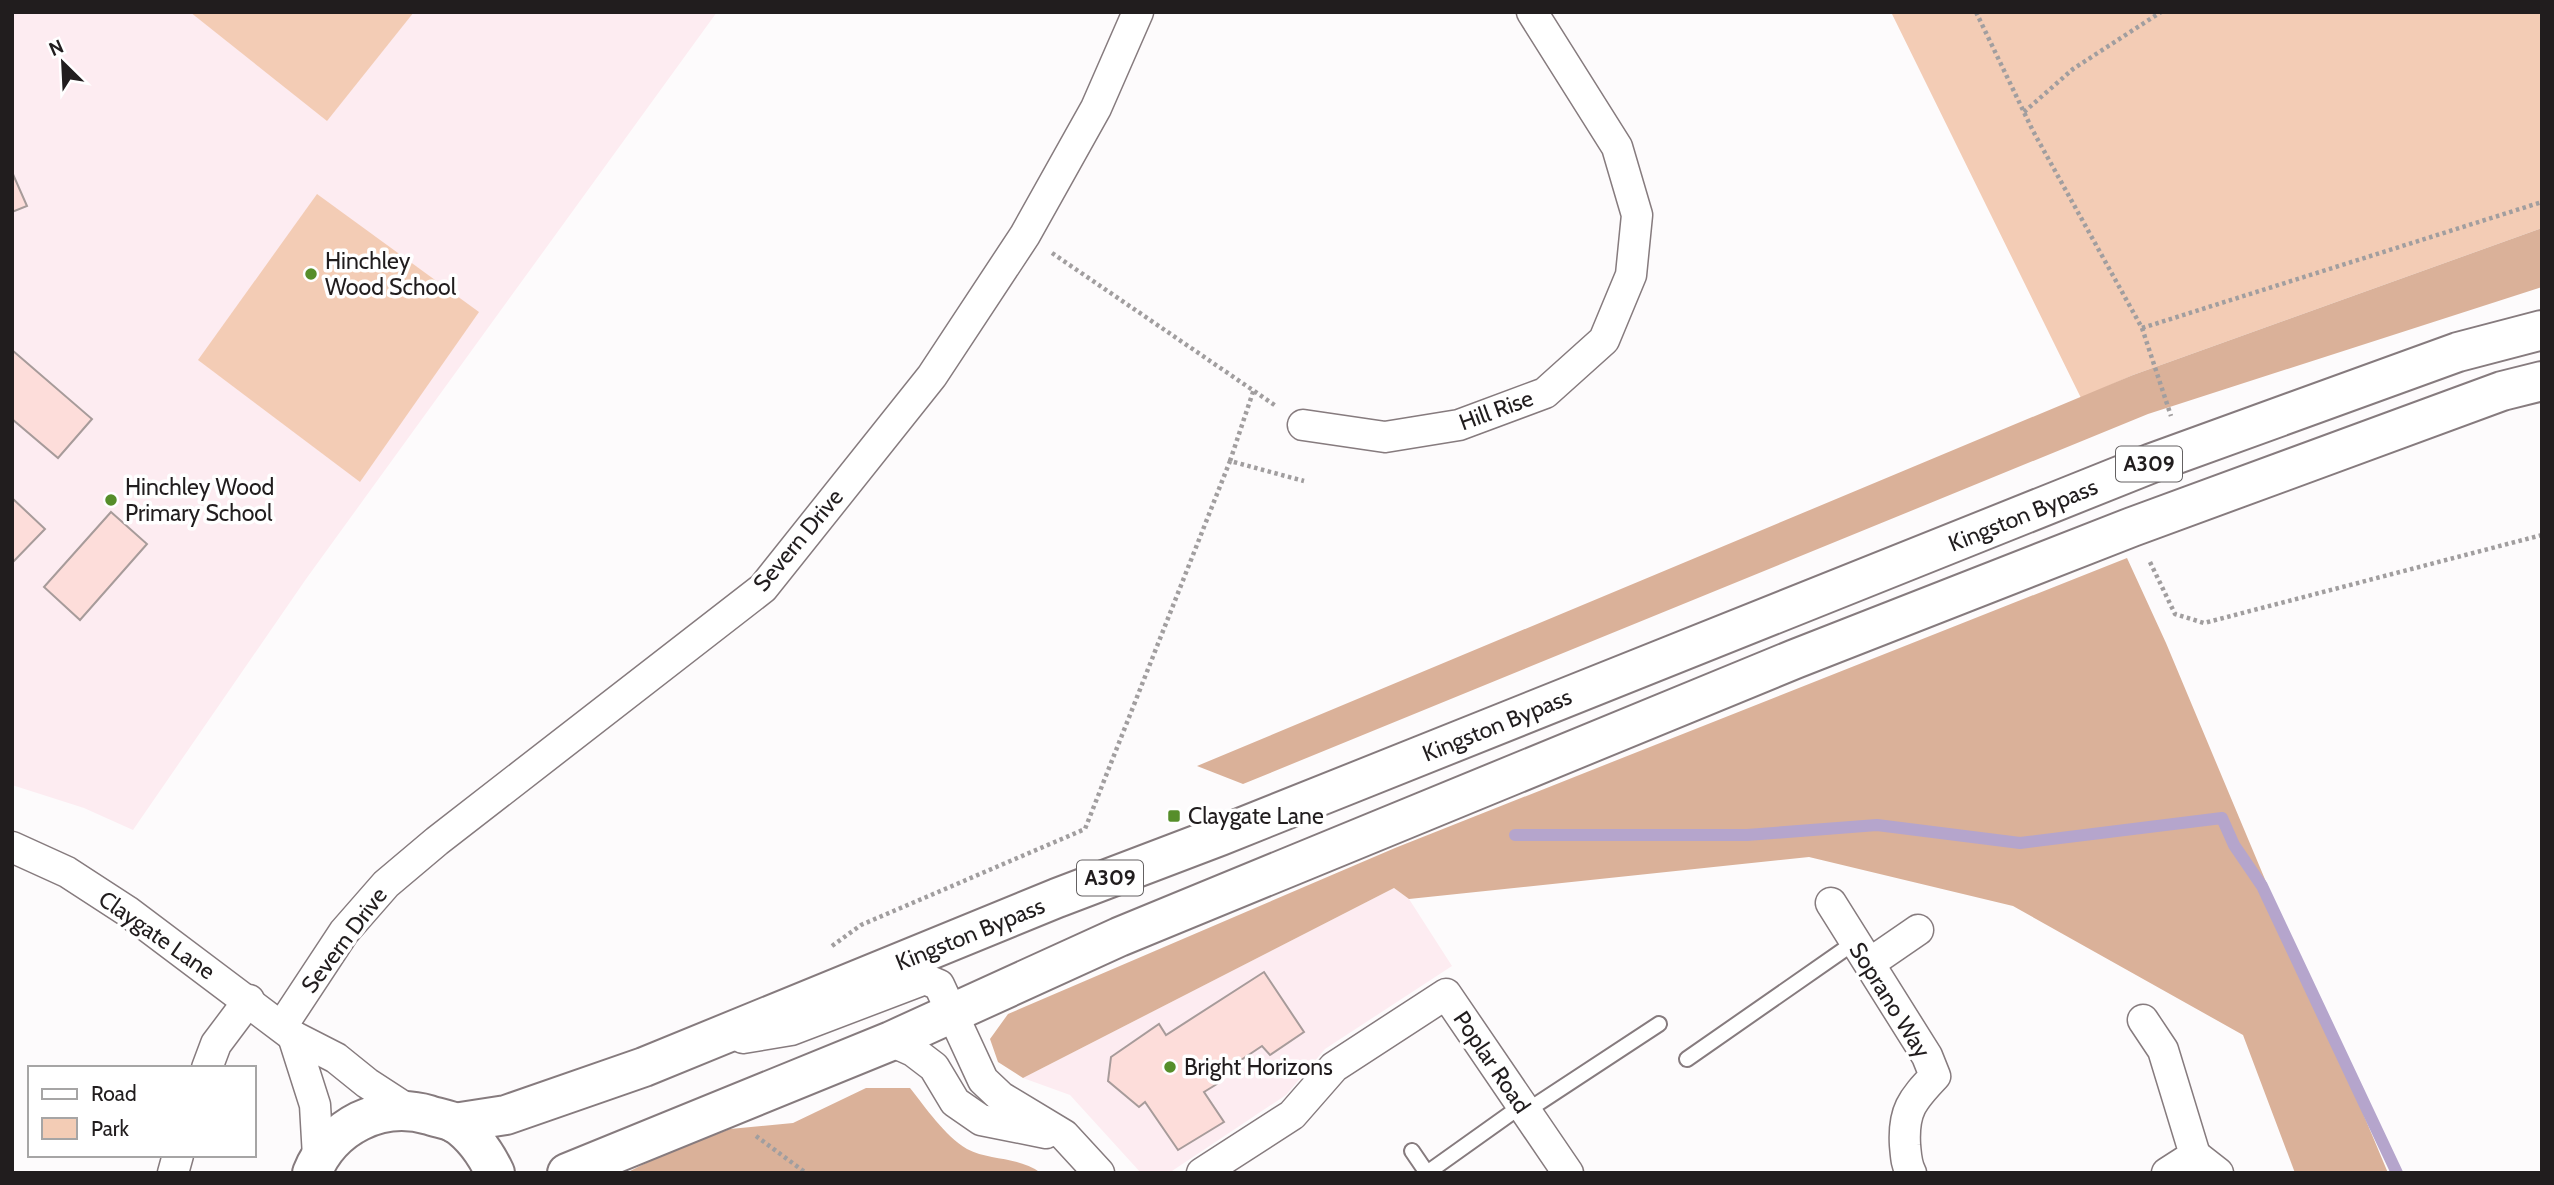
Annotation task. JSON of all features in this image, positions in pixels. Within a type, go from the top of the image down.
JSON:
[{"type":"highway","name":"Kingston Bypass","points":[[454,1123],[506,1115],[614,1079],[1057,898],[1233,831],[2152,463],[2183,454],[2458,352],[2542,330]]},
{"type":"highway","name":"A309","points":[[567,1173],[891,1041],[1119,937],[1795,659],[2132,527],[2502,391],[2542,381]]},
{"type":"highway","points":[[315,1165],[338,1134],[360,1119],[407,1108],[454,1123],[486,1154],[495,1173]]},
{"type":"street","name":"Severn Drive","points":[[288,1031],[344,932],[386,884],[447,832],[763,588],[932,376],[1025,235],[1096,108],[1138,12]]},
{"type":"street","name":"Hill Rise","points":[[1303,425],[1385,437],[1459,425],[1545,393],[1604,340],[1631,275],[1637,215],[1617,147],[1532,12]]},
{"type":"street","name":"Claygate Lane","points":[[12,847],[67,872],[127,911],[288,1031],[336,1058],[367,1083],[407,1108]]},
{"type":"street","name":"Soprano Way","points":[[1831,903],[1935,1076],[1914,1097],[1903,1122],[1906,1164],[1911,1173]]},
{"type":"street","points":[[1862,952],[1918,930]]},
{"type":"street","points":[[704,1044],[791,1030],[925,979],[939,985],[983,1080],[1002,1097],[1064,1135],[1099,1173]]},
{"type":"street","name":"Poplar Road","points":[[1202,1173],[1292,1115],[1334,1068],[1446,995],[1568,1173]]},
{"type":"street","points":[[208,1066],[216,1044],[249,1000]]},
{"type":"street","points":[[2143,1020],[2163,1050],[2206,1164],[2167,1173]]},
{"type":"street","points":[[288,1031],[315,1105],[315,1165]]},
{"type":"street","points":[[891,1041],[914,1051],[934,1067],[955,1102],[981,1120],[1064,1135]]},
{"type":"lane","points":[[1687,1059],[1862,952]]},
{"type":"lane","points":[[1412,1151],[1427,1173],[1659,1024]]},
{"type":"path","points":[[1976,12],[2024,112],[2142,328],[2183,454]]},
{"type":"path","points":[[2024,112],[2073,69],[2161,12]]},
{"type":"path","points":[[2142,328],[2542,202]]},
{"type":"path","points":[[1025,235],[1303,425]]},
{"type":"path","points":[[829,948],[861,925],[1084,829],[1230,461],[1254,389]]},
{"type":"path","points":[[1230,461],[1304,481]]},
{"type":"path","points":[[2132,527],[2175,614],[2204,623],[2542,535]]},
{"type":"path","points":[[747,1129],[806,1173]]},
{"type":"shaded area","name":"Hinchley Wood School","points":[[12,12],[717,12],[306,579],[133,830],[84,808],[12,785]]},
{"type":"shaded area","points":[[2542,228],[2542,287],[2148,414],[1243,784],[1197,766],[2133,375]]},
{"type":"shaded area","points":[[2127,558],[2166,643],[2388,1173],[2295,1173],[2243,1035],[2013,906],[1809,857],[1409,899],[1394,888],[1023,1078],[998,1062],[990,1039],[1008,1014],[1395,848]]},
{"type":"shaded area","points":[[1394,888],[1409,899],[1452,966],[1325,1049],[1286,1095],[1169,1173],[1141,1173],[1070,1095],[1023,1078]]},
{"type":"shaded area","points":[[866,1088],[910,1088],[943,1129],[967,1149],[1023,1164],[1041,1173],[626,1173],[664,1154],[730,1129],[793,1123]]},
{"type":"green space","points":[[190,12],[414,12],[327,121]]},
{"type":"green space","points":[[1891,12],[2542,12],[2542,228],[2133,375],[2081,398]]},
{"type":"green space","points":[[317,194],[479,312],[360,482],[198,360]]},
{"type":"building","points":[[12,172],[27,206],[12,212]]},
{"type":"building","points":[[12,350],[92,419],[58,458],[12,419]]},
{"type":"building","points":[[12,498],[45,529],[12,563]]},
{"type":"building","points":[[111,512],[147,544],[80,620],[44,587]]},
{"type":"building","name":"Bright Horizons","points":[[1264,972],[1304,1032],[1270,1055],[1262,1046],[1214,1078],[1217,1084],[1204,1092],[1224,1122],[1178,1150],[1145,1102],[1139,1107],[1108,1081],[1111,1057],[1159,1024],[1166,1035]]},
{"type":"waterway","points":[[1515,835],[1747,835],[1877,825],[2020,843],[2222,818],[2234,845],[2262,886],[2397,1173]]},
{"type":"place","name":"Hinchley Wood School","points":[[311,274]]},
{"type":"place","name":"Hinchley Wood Primary School","points":[[111,500]]},
{"type":"place","name":"Claygate Lane","points":[[1174,816]]},
{"type":"place","name":"Bright Horizons","points":[[1170,1067]]}]
